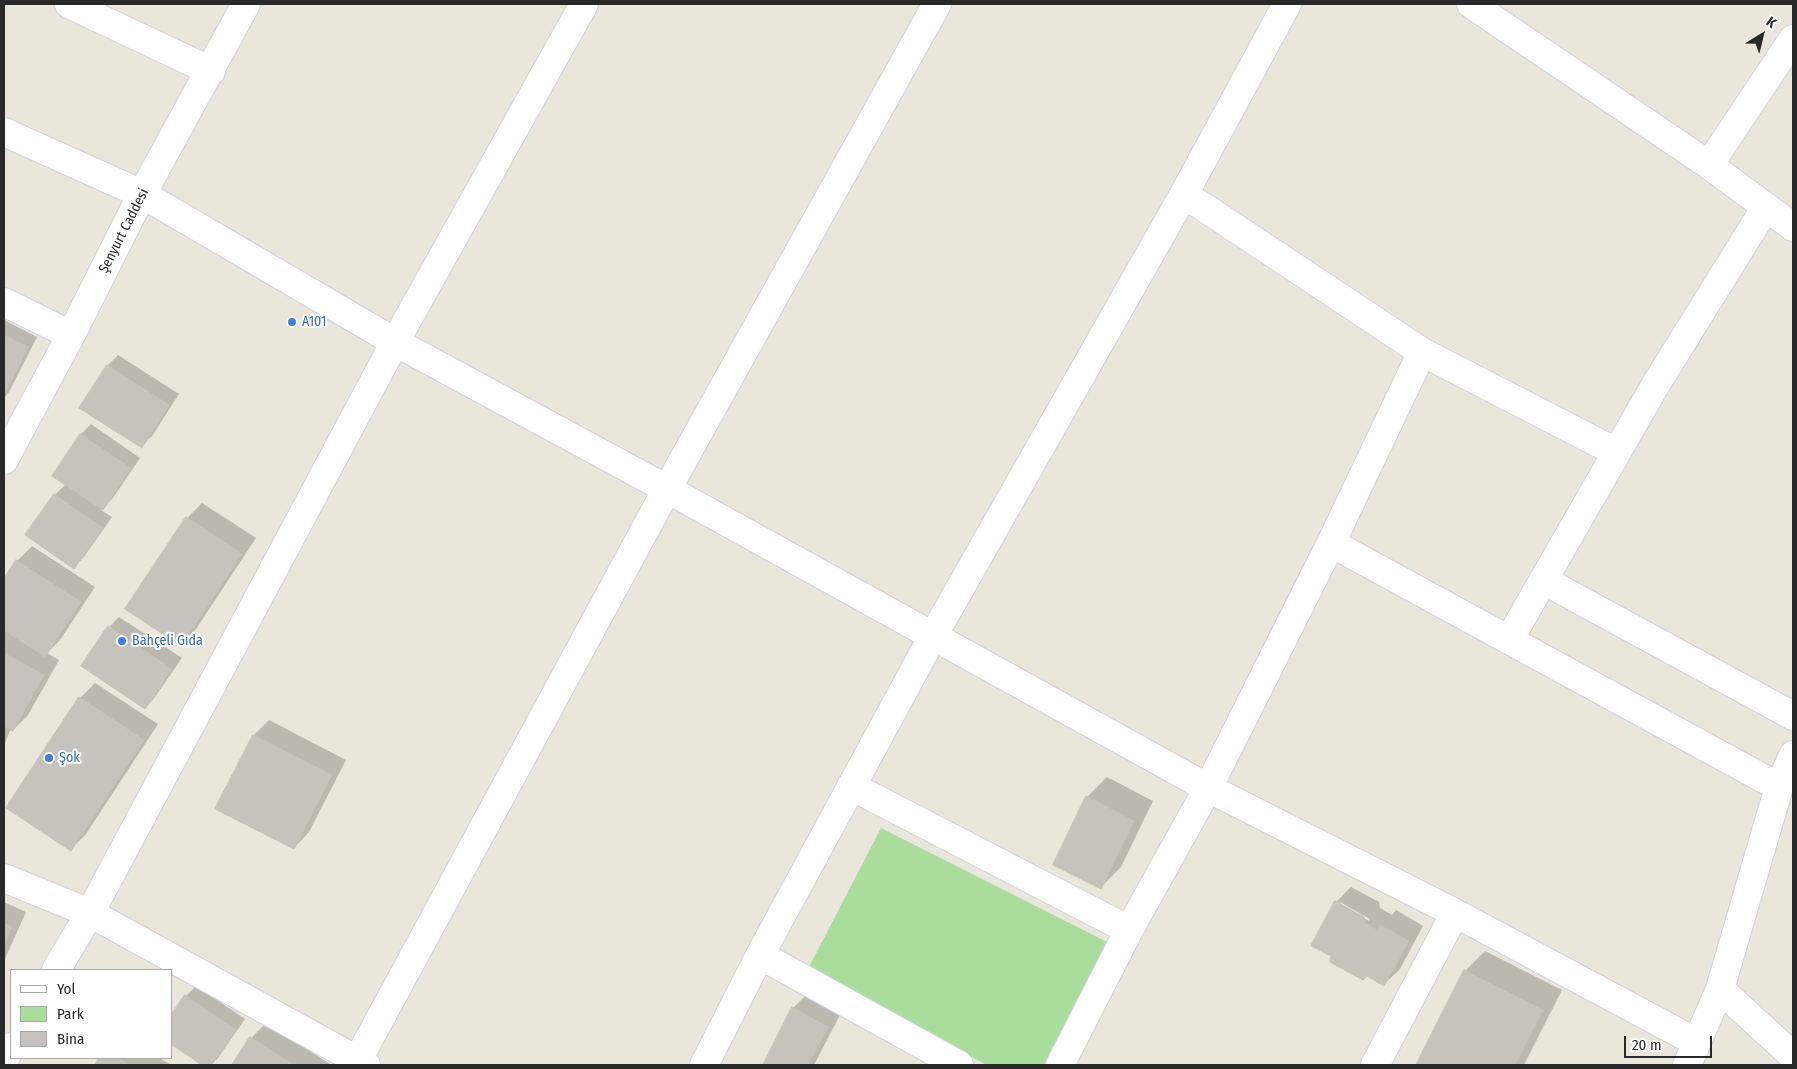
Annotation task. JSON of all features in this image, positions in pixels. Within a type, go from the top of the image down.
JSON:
[{"type":"street","points":[[69,4],[210,71]]},
{"type":"street","name":"Şenyurt Caddesi","points":[[4,460],[71,335],[142,194],[246,4]]},
{"type":"street","points":[[57,969],[90,913],[395,342],[584,4]]},
{"type":"street","points":[[4,878],[90,913],[359,1064],[667,489],[937,4]]},
{"type":"street","points":[[704,1065],[760,955],[933,636],[1184,194],[1287,4]]},
{"type":"street","points":[[1471,4],[1709,165],[1793,227]]},
{"type":"street","points":[[1709,165],[1793,39]]},
{"type":"street","points":[[4,132],[142,194],[395,342],[667,489],[1208,788],[1455,913],[1692,1054],[1720,989],[1779,787],[1793,755]]},
{"type":"street","points":[[1184,194],[1422,352],[1616,452]]},
{"type":"street","points":[[1509,640],[1656,384],[1766,208]]},
{"type":"street","points":[[4,302],[71,335]]},
{"type":"street","points":[[1060,1065],[1129,930],[1208,788],[1330,543],[1422,352]]},
{"type":"street","points":[[1330,543],[1779,787]]},
{"type":"street","points":[[1542,580],[1793,716]]},
{"type":"street","points":[[851,786],[1129,930]]},
{"type":"street","points":[[1374,1065],[1455,913]]},
{"type":"street","points":[[760,955],[959,1065]]},
{"type":"street","points":[[1720,989],[1793,1056]]},
{"type":"street","points":[[4,1060],[10,1049]]},
{"type":"green space","points":[[881,828],[1107,942],[1049,1065],[987,1065],[808,969]]},
{"type":"building","points":[[4,335],[28,347],[4,395]]},
{"type":"building","points":[[107,365],[169,405],[142,448],[79,408]]},
{"type":"building","points":[[80,434],[131,468],[103,510],[52,476]]},
{"type":"building","points":[[54,494],[103,528],[74,569],[25,535]]},
{"type":"building","points":[[186,517],[242,554],[181,646],[125,609]]},
{"type":"building","points":[[16,560],[81,602],[45,657],[4,630],[4,579]]},
{"type":"building","points":[[108,626],[172,669],[145,709],[81,666]]},
{"type":"building","points":[[4,653],[44,675],[13,731],[4,726]]},
{"type":"building","points":[[79,697],[144,740],[71,851],[6,808]]},
{"type":"building","points":[[253,735],[332,775],[294,849],[215,809]]},
{"type":"building","points":[[1086,796],[1134,821],[1101,889],[1053,865]]},
{"type":"building","points":[[1335,901],[1364,917],[1365,923],[1377,930],[1380,925],[1409,941],[1384,986],[1367,976],[1363,980],[1330,962],[1331,956],[1311,946]]},
{"type":"building","points":[[4,923],[12,927],[4,945]]},
{"type":"building","points":[[1464,970],[1543,1010],[1515,1065],[1416,1065]]},
{"type":"building","points":[[185,995],[236,1030],[211,1065],[202,1065],[172,1045],[172,1014]]},
{"type":"building","points":[[792,1007],[828,1027],[808,1065],[763,1065]]},
{"type":"building","points":[[250,1037],[294,1065],[232,1065]]},
{"type":"building","points":[[98,1059],[119,1059],[130,1065],[95,1065]]},
{"type":"place","name":"A101","points":[[292,322]]},
{"type":"place","name":"Bahçeli Gıda","points":[[122,641]]},
{"type":"place","name":"Şok","points":[[49,758]]}]
